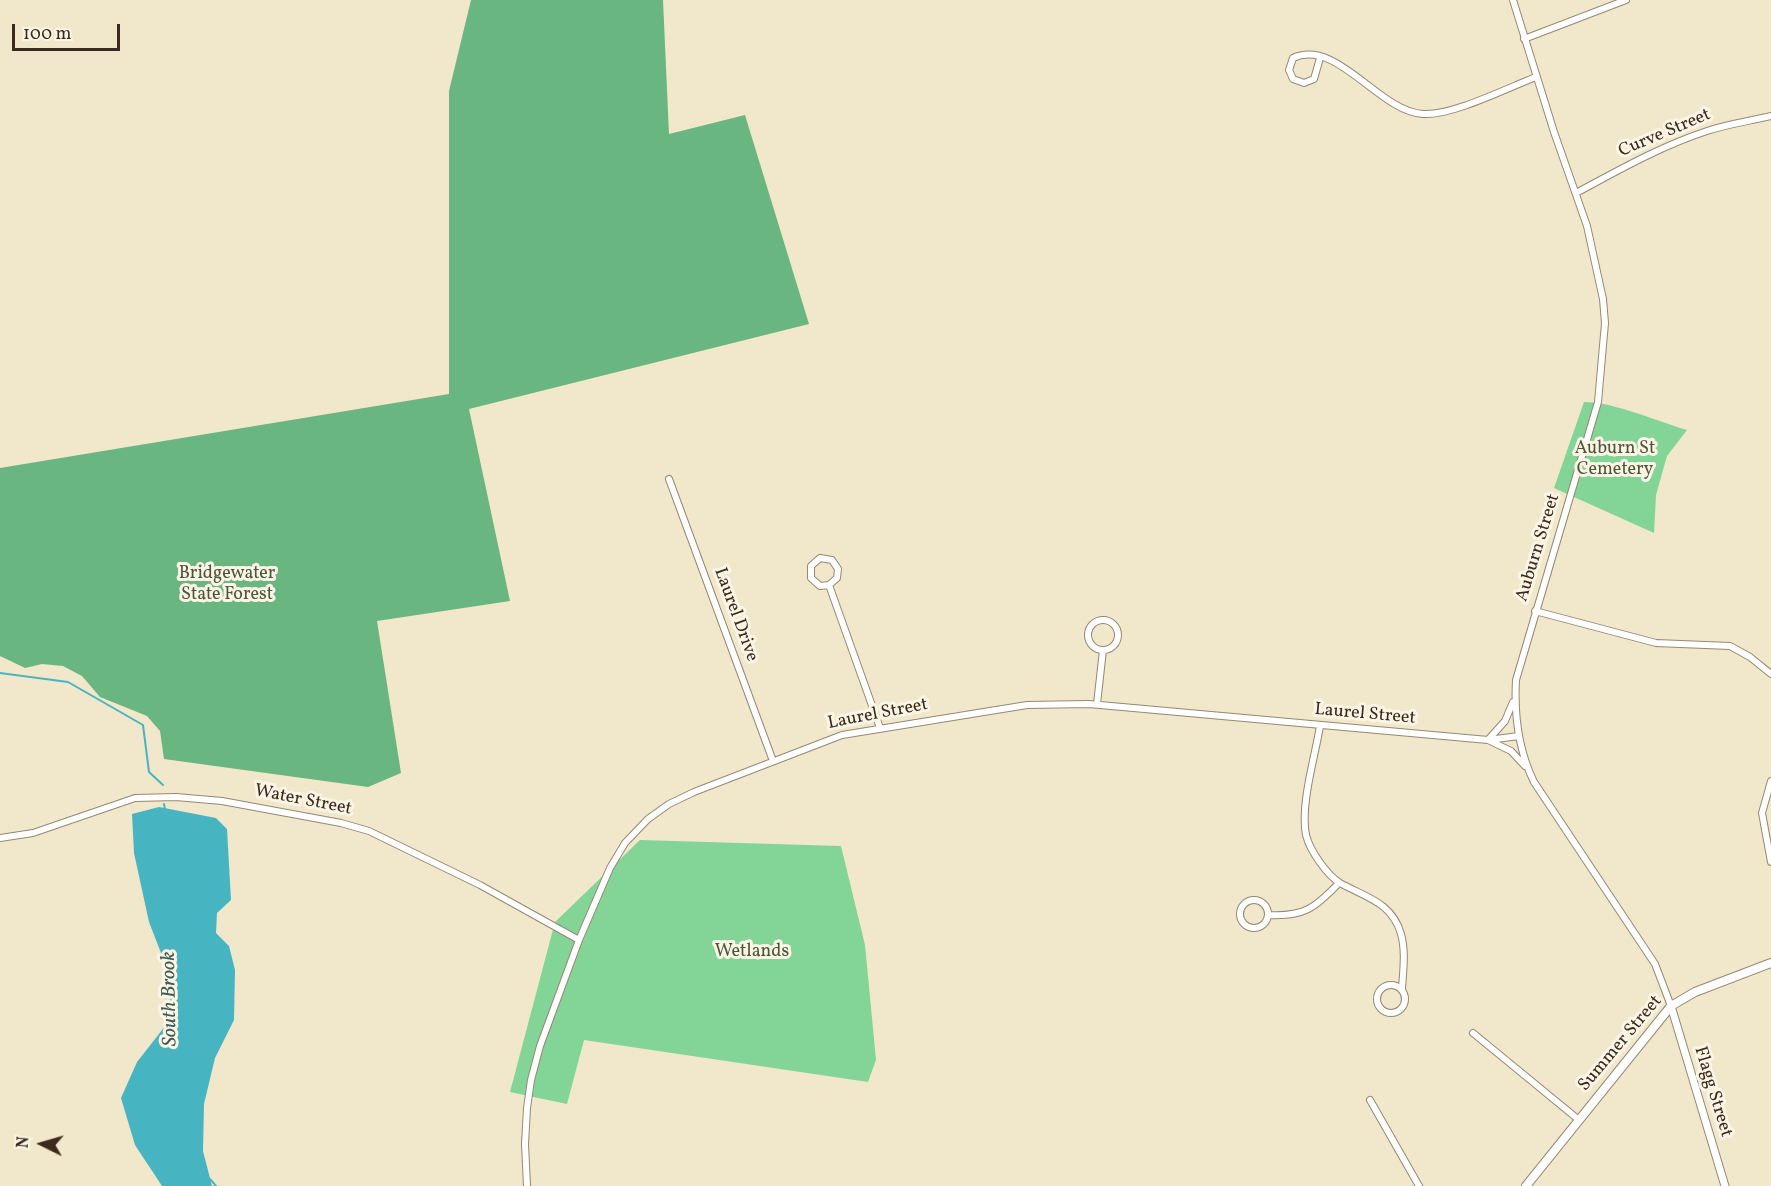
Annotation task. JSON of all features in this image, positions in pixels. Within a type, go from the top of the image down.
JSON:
[{"type":"main road","name":"Summer Street","points":[[1526,1186],[1671,1006],[1695,992],[1771,963]]},
{"type":"street","name":"Auburn Street","points":[[1513,0],[1536,77],[1593,246],[1604,299],[1604,356],[1600,390],[1535,611],[1516,690],[1519,736],[1528,769],[1543,798],[1650,957],[1662,978],[1671,1006]]},
{"type":"street","points":[[1524,39],[1626,0]]},
{"type":"street","points":[[1320,58],[1314,79],[1304,83],[1293,79],[1289,70],[1293,58],[1309,55],[1320,58],[1336,63],[1357,75],[1394,106],[1421,114],[1451,110],[1536,77]]},
{"type":"street","name":"Curve Street","points":[[1576,194],[1641,157],[1683,140],[1716,128],[1771,116]]},
{"type":"street","name":"Laurel Drive","points":[[669,479],[773,761]]},
{"type":"street","points":[[820,558],[832,560],[838,569],[837,578],[829,585],[820,586],[811,578],[811,566],[820,558]]},
{"type":"street","points":[[829,585],[880,728]]},
{"type":"street","points":[[1535,611],[1656,643],[1730,646],[1750,657],[1771,674]]},
{"type":"street","points":[[1103,619],[1113,623],[1118,637],[1113,645],[1103,650],[1091,644],[1088,635],[1094,622],[1103,619]]},
{"type":"street","points":[[1097,704],[1103,650]]},
{"type":"street","points":[[1488,740],[1505,721],[1516,690]]},
{"type":"street","name":"Laurel Street","points":[[527,1186],[525,1144],[531,1080],[540,1046],[579,940],[615,859],[639,827],[675,801],[842,735],[1043,703],[1097,704],[1488,740],[1519,736]]},
{"type":"street","points":[[1320,726],[1305,812],[1306,836],[1316,856],[1340,883],[1375,899],[1391,914],[1401,932],[1404,951],[1402,989],[1405,1003],[1399,1011],[1390,1013],[1381,1009],[1377,1001],[1381,988],[1389,985],[1402,989]]},
{"type":"street","name":"Laurel Street","points":[[1488,740],[1510,751],[1528,769]]},
{"type":"street","points":[[1771,781],[1762,813],[1771,862]]},
{"type":"street","name":"Water Street","points":[[0,838],[33,832],[135,798],[176,797],[222,801],[342,823],[369,831],[480,885],[579,940]]},
{"type":"street","points":[[1268,915],[1303,914],[1340,883]]},
{"type":"street","points":[[1254,900],[1262,903],[1268,915],[1261,927],[1252,928],[1241,920],[1240,911],[1245,903],[1254,900]]},
{"type":"street","name":"Flagg Street","points":[[1671,1006],[1725,1186]]},
{"type":"street","points":[[1473,1033],[1579,1119]]},
{"type":"street","points":[[1370,1100],[1419,1186]]},
{"type":"green space","name":"Bridgewater State Forest","points":[[471,0],[663,0],[669,134],[745,115],[809,324],[469,409],[510,601],[377,621],[401,773],[368,787],[164,759],[160,731],[147,716],[100,697],[82,676],[63,666],[42,664],[25,668],[0,656],[0,468],[449,394],[449,91]]},
{"type":"green space","name":"Auburn St Cemetery","points":[[1584,402],[1622,408],[1687,430],[1667,456],[1656,495],[1654,533],[1554,488]]},
{"type":"green space","name":"Wetlands","points":[[640,840],[841,846],[865,945],[876,1060],[868,1082],[584,1040],[567,1104],[510,1092],[555,922]]},
{"type":"water","points":[[159,807],[216,818],[227,829],[231,900],[217,913],[216,933],[229,946],[235,970],[234,1020],[215,1058],[204,1104],[203,1151],[212,1186],[162,1186],[135,1145],[121,1098],[137,1062],[166,1025],[173,984],[149,922],[134,853],[132,814]]},
{"type":"waterway","name":"South Brook","points":[[0,673],[68,682],[143,725],[149,772],[163,785]]},
{"type":"waterway","name":"South Brook","points":[[164,804],[165,810]]},
{"type":"waterway","name":"South Brook","points":[[210,1179],[216,1186]]}]
